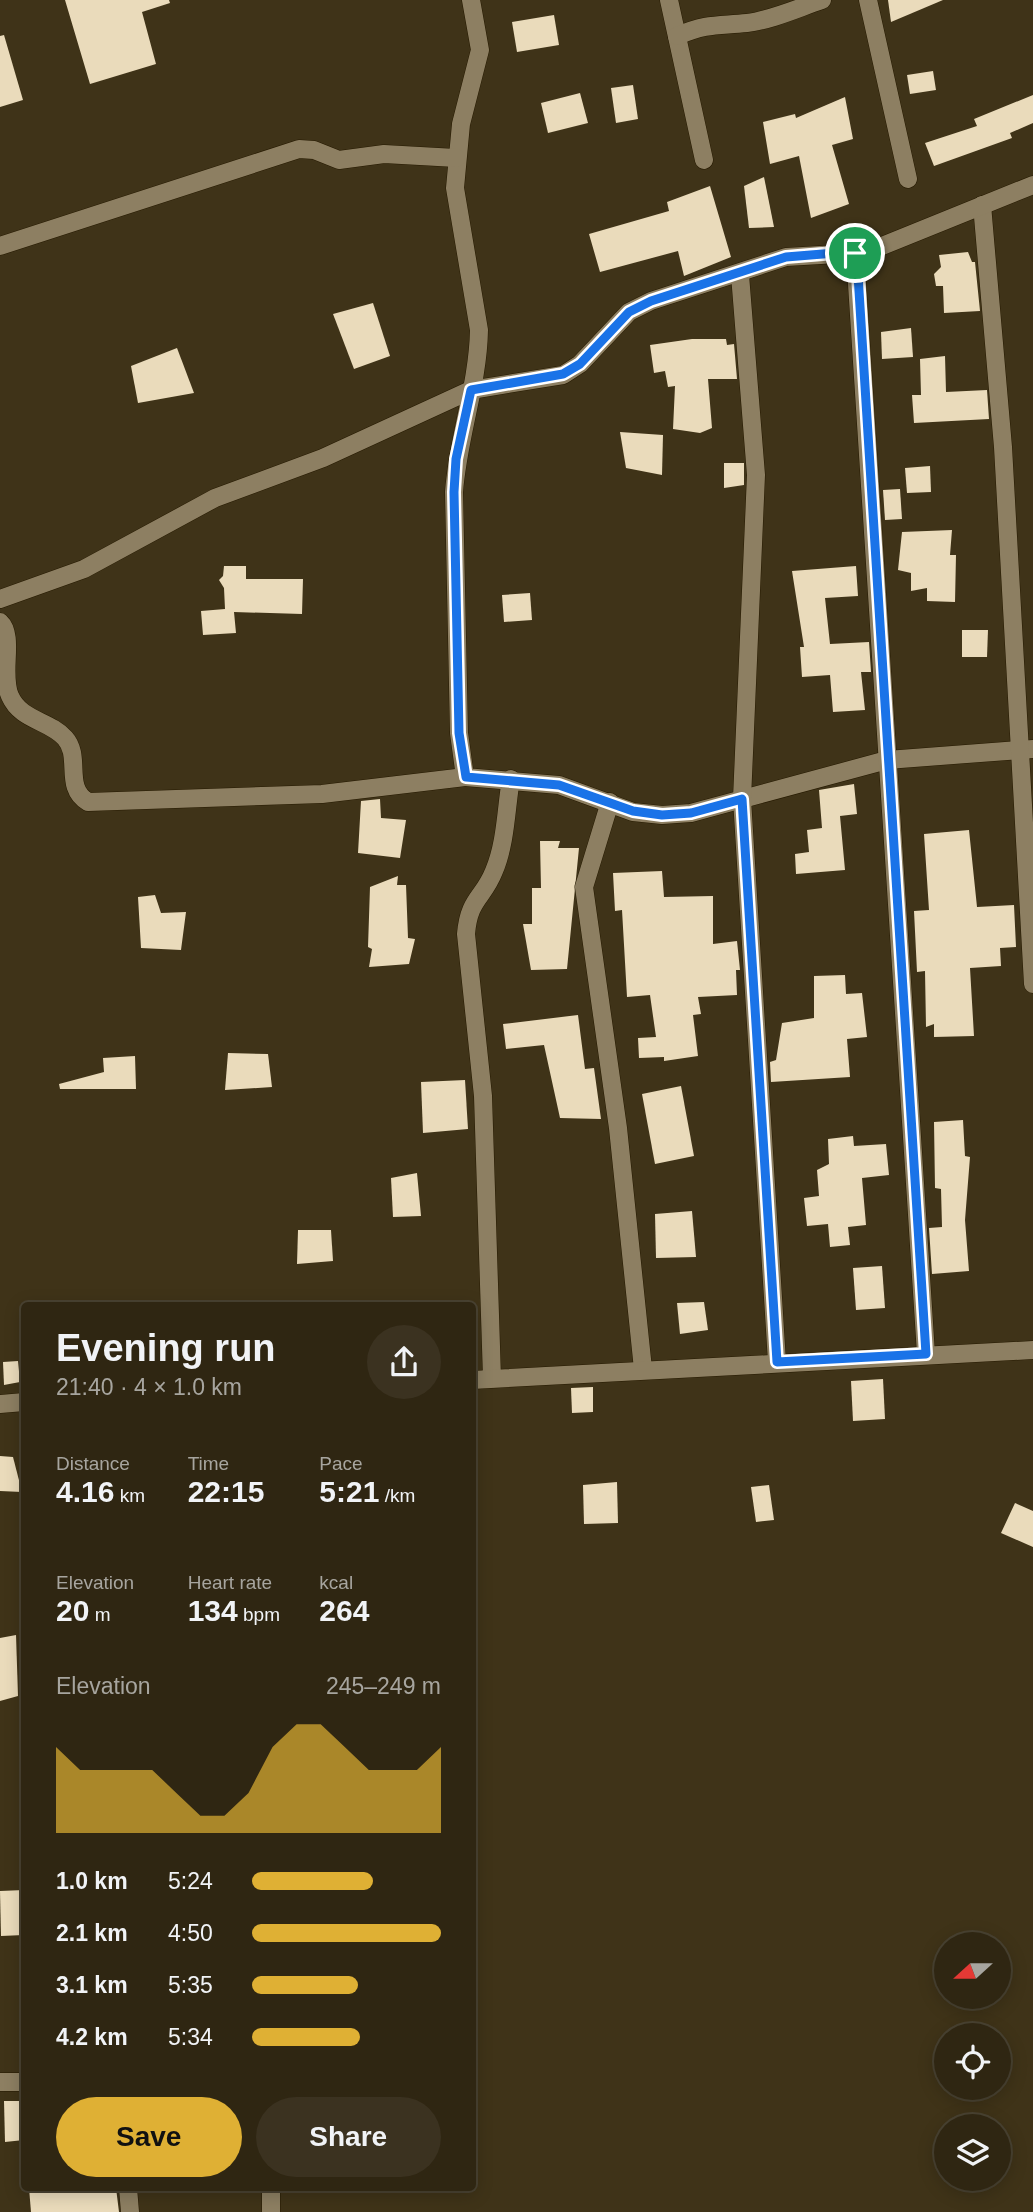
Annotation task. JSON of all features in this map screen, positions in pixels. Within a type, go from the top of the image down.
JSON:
[{"type":"street","points":[[466,777],[458,711],[454,492],[456,459],[471,390],[479,330],[455,188],[456,158],[480,50],[471,0]]},
{"type":"street","points":[[669,0],[704,160]]},
{"type":"street","points":[[677,36],[712,23],[747,23],[764,19],[822,0]]},
{"type":"street","points":[[869,0],[908,179]]},
{"type":"street","points":[[0,246],[299,149],[314,150],[339,160],[384,154],[456,158]]},
{"type":"street","points":[[0,599],[84,569],[215,498],[323,458],[471,390],[563,374],[580,364],[629,312],[651,301],[740,275],[786,257],[855,253],[877,248],[1033,185]]},
{"type":"street","points":[[982,205],[1026,751],[1033,984]]},
{"type":"street","points":[[855,253],[926,1354]]},
{"type":"street","points":[[740,275],[757,475],[742,799],[777,1362]]},
{"type":"street","points":[[0,622],[8,637],[4,674],[10,696],[20,712],[65,737],[70,747],[73,782],[79,797],[88,802],[322,794],[466,777],[559,785],[633,811],[662,815],[691,813],[887,760],[1026,751]]},
{"type":"street","points":[[492,1378],[483,1097],[466,934],[468,911],[494,873],[499,858],[511,779]]},
{"type":"street","points":[[610,802],[584,887],[618,1128],[643,1368]]},
{"type":"street","points":[[476,1380],[643,1368],[1033,1350]]},
{"type":"street","points":[[0,1404],[21,1402]]},
{"type":"street","points":[[0,2082],[21,2081]]},
{"type":"street","points":[[128,2191],[130,2212]]},
{"type":"street","points":[[271,2191],[271,2212]]},
{"type":"building","points":[[65,0],[169,0],[170,3],[142,12],[156,64],[90,84]]},
{"type":"building","points":[[888,0],[943,0],[891,22]]},
{"type":"building","points":[[554,15],[559,45],[517,52],[512,22]]},
{"type":"building","points":[[4,35],[23,100],[0,107],[0,36]]},
{"type":"building","points":[[933,71],[936,90],[910,94],[907,75]]},
{"type":"building","points":[[633,85],[638,119],[616,123],[611,88]]},
{"type":"building","points":[[580,93],[588,123],[548,133],[541,103]]},
{"type":"building","points":[[1033,95],[1033,123],[1010,133],[1012,138],[934,166],[925,143],[977,126],[974,119]]},
{"type":"building","points":[[845,97],[853,139],[832,145],[849,204],[811,218],[799,156],[770,164],[763,122],[795,114],[796,118]]},
{"type":"building","points":[[764,177],[774,227],[749,228],[744,186]]},
{"type":"building","points":[[710,186],[731,257],[684,276],[678,251],[600,272],[589,234],[669,211],[667,202]]},
{"type":"building","points":[[968,252],[972,262],[975,262],[980,311],[944,313],[943,286],[936,286],[934,274],[941,267],[939,255]]},
{"type":"building","points":[[373,303],[390,356],[354,369],[333,314]]},
{"type":"building","points":[[911,328],[913,357],[882,359],[881,332]]},
{"type":"building","points":[[692,339],[726,339],[727,345],[734,344],[737,379],[708,379],[712,428],[700,433],[673,429],[675,386],[668,387],[665,371],[654,373],[650,345]]},
{"type":"building","points":[[177,348],[194,393],[138,403],[131,366]]},
{"type":"building","points":[[945,356],[946,392],[987,390],[989,419],[914,423],[912,395],[921,395],[920,359]]},
{"type":"building","points":[[620,432],[663,435],[662,475],[626,468]]},
{"type":"building","points":[[724,463],[744,463],[744,485],[724,488]]},
{"type":"building","points":[[930,466],[931,492],[907,493],[905,468]]},
{"type":"building","points":[[900,489],[902,519],[885,520],[883,490]]},
{"type":"building","points":[[952,530],[950,555],[956,555],[955,602],[927,601],[927,588],[911,591],[911,573],[898,570],[902,532]]},
{"type":"building","points":[[224,566],[246,566],[246,579],[303,579],[302,614],[234,612],[236,633],[203,635],[201,611],[225,609],[224,588],[219,580],[223,576]]},
{"type":"building","points":[[856,566],[858,596],[825,598],[830,644],[869,642],[871,672],[861,672],[865,710],[833,712],[830,675],[802,677],[800,647],[804,647],[792,571]]},
{"type":"building","points":[[530,593],[532,620],[504,622],[502,595]]},
{"type":"building","points":[[962,630],[988,630],[987,657],[962,657]]},
{"type":"building","points":[[854,784],[857,814],[840,816],[845,870],[796,874],[795,854],[809,852],[807,830],[822,828],[819,790]]},
{"type":"building","points":[[380,799],[381,818],[406,820],[400,858],[358,853],[361,801]]},
{"type":"building","points":[[969,830],[977,907],[1014,905],[1016,947],[1000,948],[1001,966],[970,968],[974,1036],[934,1037],[934,1024],[926,1027],[925,971],[917,972],[914,911],[929,910],[924,834]]},
{"type":"building","points":[[540,841],[560,841],[558,848],[579,848],[567,969],[531,970],[523,924],[532,924],[532,888],[541,888]]},
{"type":"building","points":[[662,871],[664,897],[713,896],[713,944],[737,941],[740,970],[736,970],[737,995],[698,997],[701,1014],[693,1015],[698,1056],[664,1061],[664,1057],[639,1058],[638,1038],[656,1037],[650,995],[627,997],[622,910],[615,911],[613,873]]},
{"type":"building","points":[[398,876],[397,885],[406,885],[408,938],[415,939],[409,964],[369,967],[372,949],[368,947],[370,887]]},
{"type":"building","points":[[155,895],[161,913],[186,912],[181,950],[141,948],[138,897]]},
{"type":"building","points":[[845,975],[846,994],[862,993],[867,1037],[847,1039],[850,1077],[771,1082],[770,1062],[776,1060],[782,1023],[814,1018],[814,976]]},
{"type":"building","points":[[578,1015],[585,1069],[594,1068],[601,1119],[560,1118],[544,1045],[506,1049],[503,1024]]},
{"type":"building","points":[[228,1053],[268,1054],[272,1087],[225,1090]]},
{"type":"building","points":[[135,1056],[136,1089],[60,1089],[59,1084],[104,1072],[103,1058]]},
{"type":"building","points":[[465,1080],[468,1129],[423,1133],[421,1082]]},
{"type":"building","points":[[681,1086],[694,1156],[655,1164],[642,1094]]},
{"type":"building","points":[[963,1120],[965,1156],[970,1157],[965,1220],[969,1271],[932,1274],[929,1228],[942,1227],[941,1189],[935,1188],[934,1122]]},
{"type":"building","points":[[853,1136],[854,1146],[886,1144],[889,1175],[862,1178],[866,1225],[848,1227],[850,1245],[830,1247],[828,1224],[807,1226],[804,1198],[819,1196],[817,1170],[829,1164],[828,1139]]},
{"type":"building","points":[[417,1173],[421,1216],[393,1217],[391,1178]]},
{"type":"building","points":[[692,1211],[696,1257],[656,1258],[655,1214]]},
{"type":"building","points":[[298,1230],[331,1230],[333,1261],[297,1264]]},
{"type":"building","points":[[882,1266],[885,1308],[856,1310],[853,1268]]},
{"type":"building","points":[[704,1302],[708,1330],[680,1334],[677,1303]]},
{"type":"building","points":[[18,1361],[20,1382],[4,1385],[3,1362]]},
{"type":"building","points":[[883,1379],[885,1419],[853,1421],[851,1381]]},
{"type":"building","points":[[593,1387],[593,1412],[572,1413],[571,1388]]},
{"type":"building","points":[[0,1456],[13,1457],[21,1492],[0,1491]]},
{"type":"building","points":[[617,1482],[618,1523],[584,1524],[583,1485]]},
{"type":"building","points":[[769,1485],[774,1520],[756,1522],[751,1487]]},
{"type":"building","points":[[1015,1503],[1033,1511],[1033,1547],[1001,1533]]},
{"type":"building","points":[[16,1635],[18,1696],[0,1701],[0,1638]]},
{"type":"building","points":[[21,1890],[21,1935],[1,1936],[0,1891]]},
{"type":"building","points":[[4,2101],[21,2101],[21,2140],[5,2142]]},
{"type":"building","points":[[29,2191],[116,2191],[119,2212],[31,2212]]},
{"type":"route","points":[[855,253],[926,1354],[777,1362],[742,799],[691,813],[662,815],[633,811],[559,785],[466,777],[459,733],[454,546],[456,459],[471,390],[563,374],[580,364],[629,312],[651,301],[740,275],[786,257],[855,253]]}]
